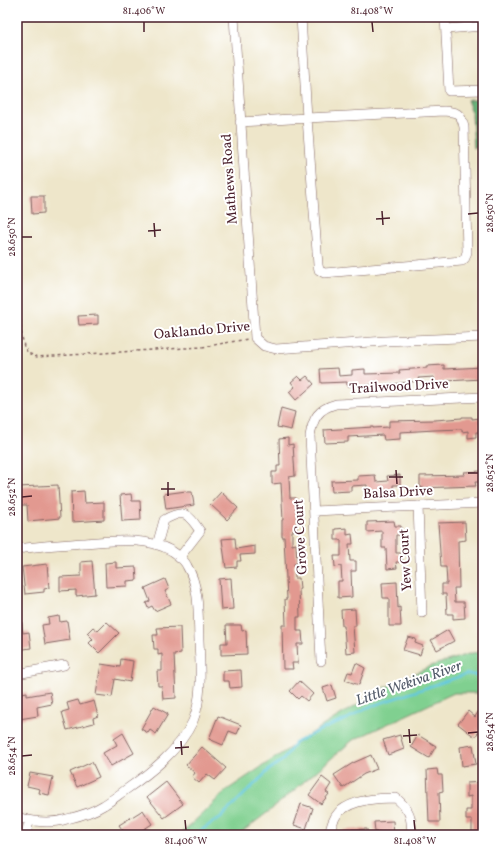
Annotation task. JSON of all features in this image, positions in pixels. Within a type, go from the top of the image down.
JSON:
[{"type":"street","name":"Mathews Road","points":[[234,17],[255,338]]},
{"type":"street","points":[[240,122],[307,118],[444,111],[458,114],[462,119],[464,127],[467,252],[465,258],[462,261],[324,273],[318,270],[307,118],[301,17]]},
{"type":"street","points":[[445,17],[449,92],[483,90]]},
{"type":"street","points":[[446,29],[483,26]]},
{"type":"street","name":"Oaklando Drive","points":[[255,338],[264,346],[276,349],[385,341],[483,337]]},
{"type":"street","name":"Trailwood Drive","points":[[318,413],[329,406],[336,404],[483,397]]},
{"type":"street","name":"Grove Court","points":[[318,413],[312,423],[310,436],[321,661]]},
{"type":"street","name":"Balsa Drive","points":[[314,511],[483,503]]},
{"type":"street","name":"Yew Court","points":[[418,506],[422,613]]},
{"type":"street","points":[[157,545],[164,520],[175,514],[183,514],[191,517],[200,531],[179,558]]},
{"type":"street","points":[[17,550],[38,546],[128,540],[157,545],[173,552],[187,565],[194,582],[198,609],[200,679],[199,693],[193,720],[186,734],[177,745],[143,777],[104,805],[66,820],[47,822],[29,821],[17,817]]},
{"type":"street","points":[[17,674],[64,664]]},
{"type":"street","points":[[329,835],[332,823],[338,813],[350,805],[377,798],[396,798],[406,807],[410,814],[412,835]]},
{"type":"street","points":[[26,835],[29,821]]},
{"type":"path","name":"Oaklando Drive","points":[[17,248],[21,331],[24,347],[28,352],[37,357],[202,347],[255,338]]},
{"type":"green space","points":[[467,100],[483,100],[483,147],[474,148],[472,113]]},
{"type":"green space","points":[[483,652],[483,693],[454,693],[353,740],[272,809],[238,835],[180,835],[227,790],[324,725],[386,687],[431,666],[472,653]]},
{"type":"building","points":[[31,196],[44,196],[44,213],[32,214]]},
{"type":"building","points":[[98,315],[98,324],[79,325],[78,316]]},
{"type":"building","points":[[444,365],[444,369],[483,367],[483,379],[434,383],[434,377],[418,378],[419,381],[392,384],[347,386],[347,382],[321,383],[320,369],[338,368],[339,376],[352,375],[352,370],[365,369],[365,374],[400,373],[399,370]]},
{"type":"building","points":[[298,376],[302,380],[307,376],[314,384],[296,400],[289,392],[295,387],[291,382]]},
{"type":"building","points":[[281,408],[295,412],[291,430],[277,427]]},
{"type":"building","points":[[472,417],[472,419],[480,418],[480,432],[476,432],[476,437],[468,438],[468,431],[462,432],[462,429],[435,430],[400,432],[400,439],[384,440],[383,435],[348,437],[348,442],[325,443],[324,430],[389,427],[389,421],[435,420]]},
{"type":"building","points":[[288,438],[288,445],[293,444],[295,476],[289,477],[290,498],[296,498],[297,530],[292,531],[292,545],[296,544],[297,563],[294,564],[295,578],[299,578],[300,589],[300,617],[297,617],[297,631],[302,631],[303,644],[297,644],[298,663],[292,663],[293,669],[283,669],[282,625],[286,625],[285,599],[287,599],[284,537],[282,537],[283,520],[281,483],[272,484],[272,472],[277,472],[277,466],[280,466],[279,439]]},
{"type":"building","points":[[483,471],[483,482],[475,482],[476,486],[420,488],[420,476],[465,475],[464,472]]},
{"type":"building","points":[[375,475],[376,482],[388,481],[387,476],[400,475],[400,485],[393,485],[393,490],[367,491],[367,485],[351,486],[351,491],[332,492],[331,481],[358,480],[358,476]]},
{"type":"building","points":[[58,485],[60,518],[28,521],[27,505],[20,505],[19,487]]},
{"type":"building","points":[[84,491],[85,503],[104,502],[104,520],[72,522],[71,492]]},
{"type":"building","points":[[186,491],[192,492],[194,505],[166,509],[164,494]]},
{"type":"building","points":[[221,492],[238,508],[227,520],[210,504]]},
{"type":"building","points":[[131,494],[132,501],[140,501],[141,520],[122,521],[120,495]]},
{"type":"building","points":[[394,521],[395,526],[401,526],[401,535],[396,535],[396,553],[402,553],[402,562],[396,562],[397,568],[387,569],[386,548],[382,548],[382,531],[367,532],[367,522]]},
{"type":"building","points":[[465,522],[466,540],[458,541],[459,588],[454,588],[455,602],[464,602],[465,618],[453,619],[453,614],[447,614],[446,594],[442,594],[442,584],[447,584],[446,567],[441,567],[438,523]]},
{"type":"building","points":[[347,528],[347,535],[352,534],[353,544],[349,544],[350,561],[356,561],[356,571],[351,571],[352,597],[338,598],[338,581],[342,581],[341,566],[335,567],[334,556],[341,556],[341,540],[335,540],[335,529]]},
{"type":"building","points":[[235,538],[236,549],[255,546],[255,554],[240,555],[241,561],[237,561],[237,567],[226,568],[222,539]]},
{"type":"building","points":[[92,561],[95,594],[76,596],[76,590],[60,591],[60,577],[81,576],[81,562]]},
{"type":"building","points":[[116,562],[116,568],[136,567],[137,580],[127,581],[127,586],[106,587],[105,563]]},
{"type":"building","points":[[47,564],[49,588],[44,589],[44,592],[25,594],[22,567]]},
{"type":"building","points":[[231,578],[233,609],[221,610],[219,579]]},
{"type":"building","points":[[165,579],[169,589],[165,591],[171,604],[155,611],[152,606],[148,608],[146,603],[150,601],[145,588]]},
{"type":"building","points":[[397,582],[398,608],[400,607],[401,626],[389,626],[389,598],[383,598],[382,583]]},
{"type":"building","points":[[355,609],[356,626],[353,626],[355,652],[346,653],[341,610]]},
{"type":"building","points":[[21,616],[23,633],[29,632],[31,648],[17,650],[17,617]]},
{"type":"building","points":[[59,616],[60,622],[67,621],[70,640],[45,644],[42,625],[49,624],[48,618]]},
{"type":"building","points":[[107,622],[119,633],[99,653],[89,643],[93,639],[87,633],[93,627],[98,631]]},
{"type":"building","points":[[226,625],[241,625],[242,631],[246,630],[247,654],[221,655],[221,643],[227,643]]},
{"type":"building","points":[[180,627],[181,653],[174,654],[176,698],[163,699],[162,686],[158,686],[157,671],[162,671],[162,654],[158,655],[158,649],[154,649],[153,635],[158,635],[157,628]]},
{"type":"building","points":[[448,630],[454,641],[437,650],[431,640]]},
{"type":"building","points":[[408,637],[416,639],[415,643],[423,646],[420,655],[403,650]]},
{"type":"building","points":[[121,659],[133,661],[130,682],[115,679],[112,697],[96,695],[101,664],[120,667]]},
{"type":"building","points":[[356,663],[365,668],[359,685],[345,680],[348,672],[352,673]]},
{"type":"building","points":[[241,670],[242,687],[230,688],[229,681],[223,681],[223,671]]},
{"type":"building","points":[[299,681],[313,694],[307,701],[301,696],[298,699],[290,691]]},
{"type":"building","points":[[332,685],[336,698],[327,701],[323,688]]},
{"type":"building","points":[[27,692],[27,696],[50,692],[52,704],[37,707],[38,716],[19,719],[17,710],[17,694]]},
{"type":"building","points":[[78,700],[80,705],[94,701],[98,716],[93,718],[94,723],[67,730],[62,712],[69,710],[67,703]]},
{"type":"building","points":[[154,706],[168,714],[156,734],[150,730],[148,733],[141,729]]},
{"type":"building","points":[[468,711],[475,717],[478,712],[483,716],[483,726],[475,737],[458,724]]},
{"type":"building","points":[[218,716],[241,725],[237,734],[229,731],[223,745],[209,739]]},
{"type":"building","points":[[123,733],[134,753],[111,766],[103,753],[117,745],[114,739]]},
{"type":"building","points":[[400,735],[404,749],[388,755],[383,740]]},
{"type":"building","points":[[418,735],[436,746],[429,758],[411,747]]},
{"type":"building","points":[[473,745],[476,764],[462,766],[460,747]]},
{"type":"building","points":[[202,747],[226,768],[215,780],[207,774],[199,783],[192,777],[195,773],[186,765]]},
{"type":"building","points":[[371,755],[377,769],[364,774],[343,788],[334,775],[353,763]]},
{"type":"building","points":[[92,762],[99,777],[77,787],[70,772]]},
{"type":"building","points":[[437,769],[438,775],[442,775],[443,791],[439,792],[440,822],[429,822],[427,770]]},
{"type":"building","points":[[30,773],[53,777],[49,795],[39,793],[40,789],[27,786]]},
{"type":"building","points":[[322,777],[331,784],[326,792],[329,794],[321,804],[309,795]]},
{"type":"building","points":[[166,782],[183,804],[164,818],[147,797]]},
{"type":"building","points":[[483,782],[483,835],[472,835],[472,820],[466,820],[466,810],[471,810],[471,796],[467,797],[467,783]]},
{"type":"building","points":[[301,804],[313,808],[306,829],[294,825]]},
{"type":"building","points":[[143,810],[152,824],[135,835],[126,835],[119,825]]},
{"type":"building","points":[[393,821],[394,835],[381,835],[380,832],[375,832],[374,822]]},
{"type":"building","points":[[367,829],[367,835],[344,835],[344,830]]},
{"type":"waterway","name":"Little Wekiva River","points":[[194,835],[221,817],[271,768],[283,760],[295,743],[318,731],[347,719],[366,708],[467,674],[483,676]]}]
